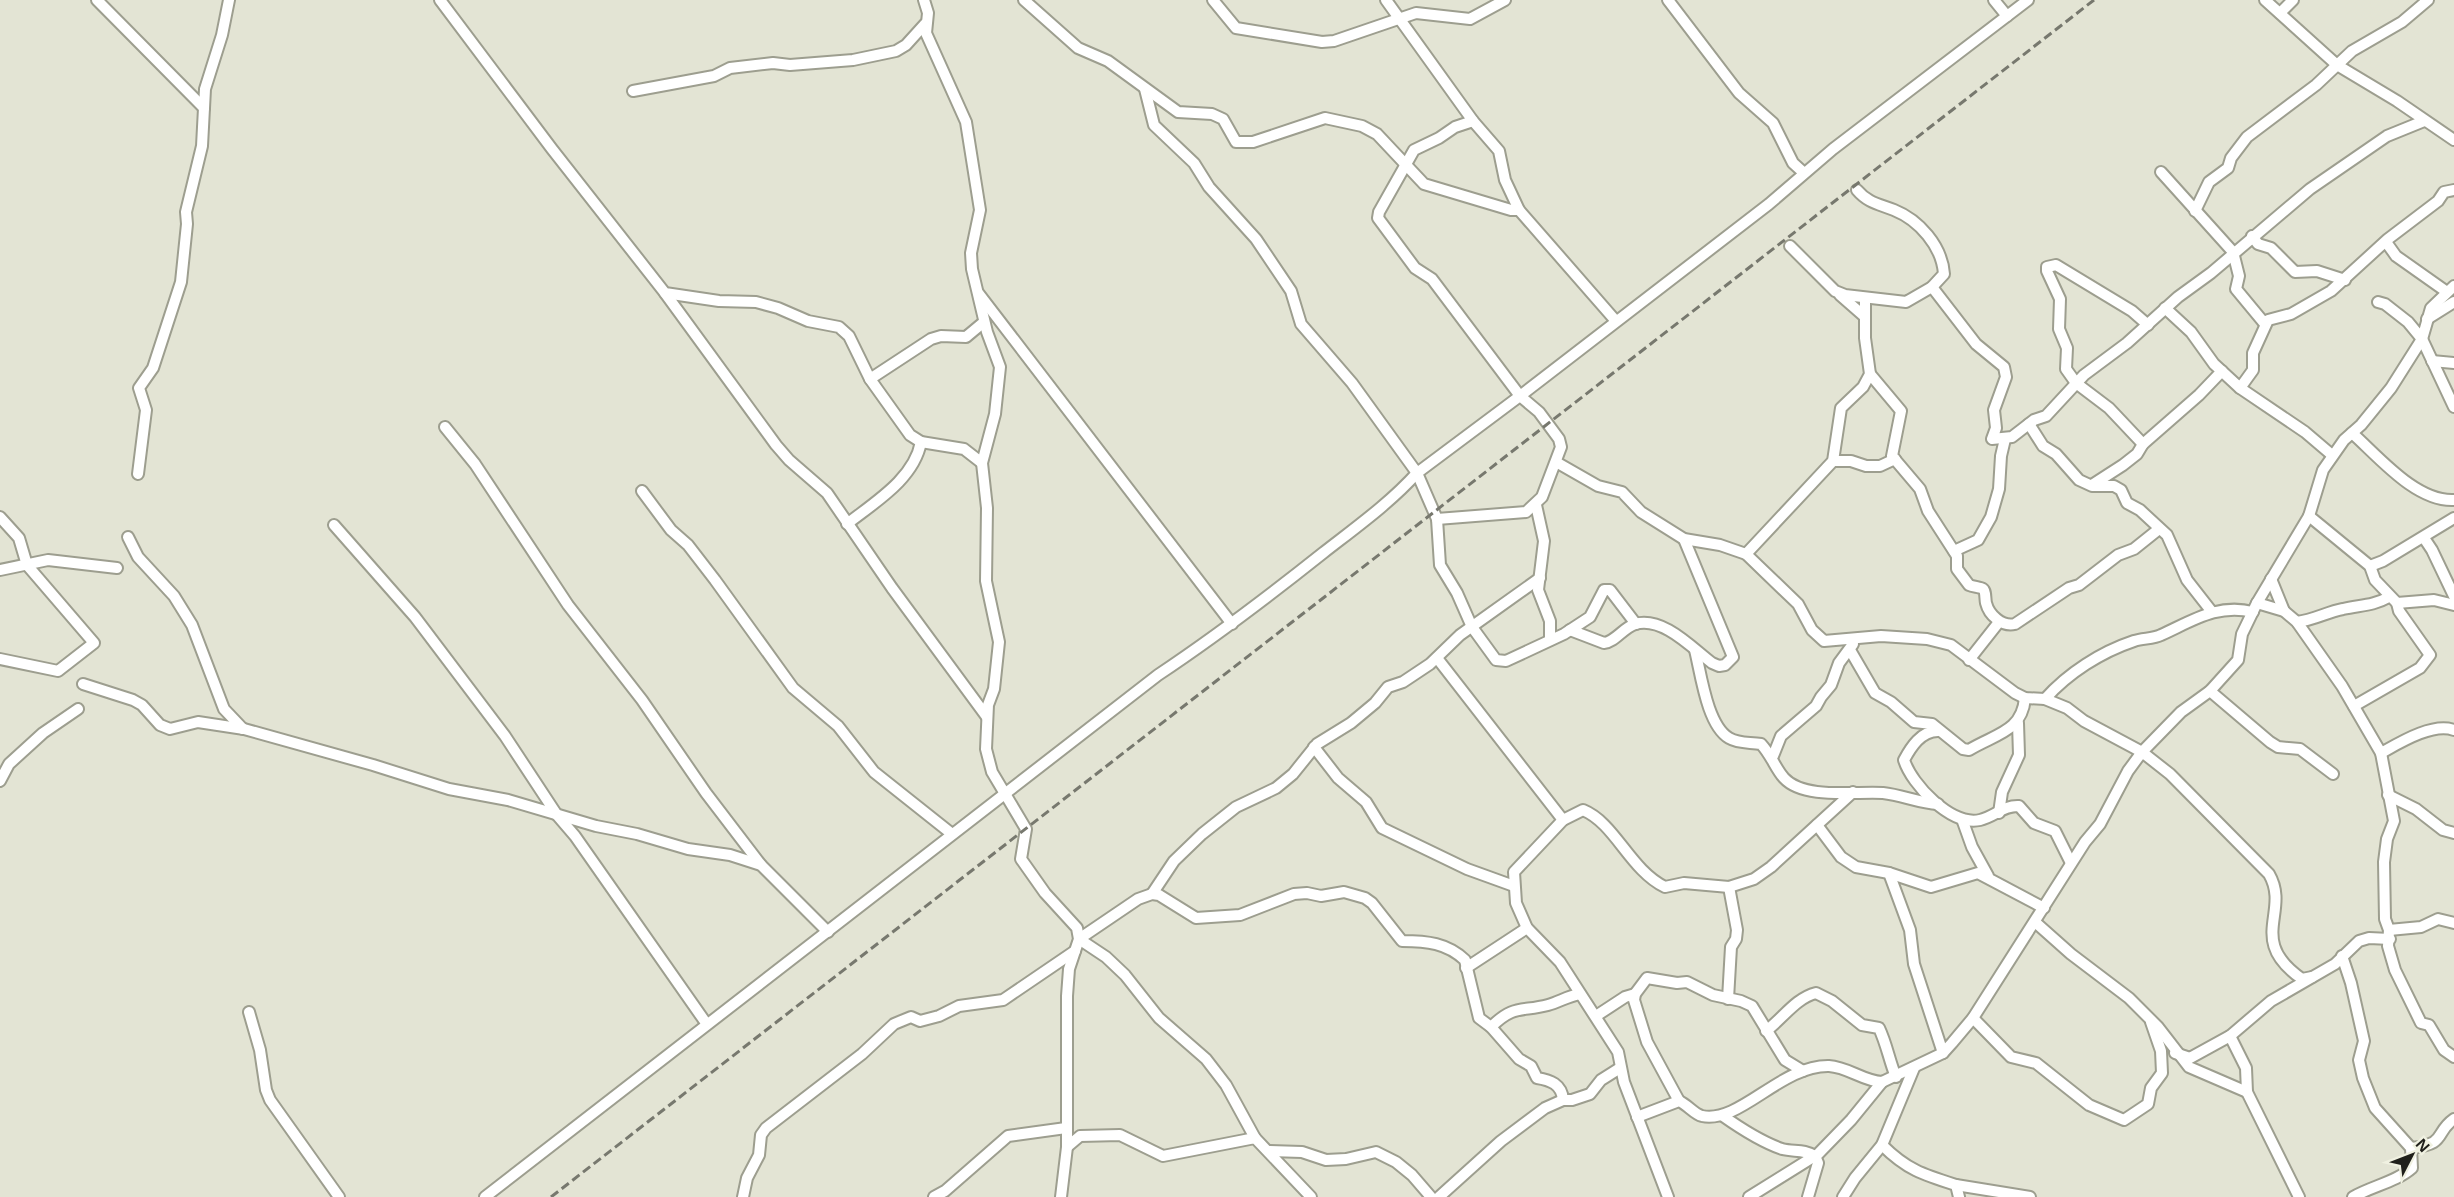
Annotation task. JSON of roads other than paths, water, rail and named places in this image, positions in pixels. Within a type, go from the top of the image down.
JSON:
[{"type":"street","points":[[97,0],[204,108]]},
{"type":"street","points":[[138,474],[146,410],[138,388],[153,368],[181,282],[186,212],[202,146],[205,89],[222,35],[229,0]]},
{"type":"street","points":[[441,0],[552,149],[665,292],[776,445],[789,460],[827,494],[847,525],[987,717]]},
{"type":"street","points":[[924,0],[926,33],[966,122],[980,210],[971,253],[984,322],[1000,367],[995,414],[982,463],[987,508],[986,581],[999,642],[994,689],[987,717],[988,762],[1026,829],[1021,859],[1046,893],[1077,928],[1079,939],[1069,969],[1067,996],[1067,1147],[1061,1197]]},
{"type":"street","points":[[633,91],[714,76],[730,68],[773,63],[790,65],[853,60],[896,51],[906,45],[936,0]]},
{"type":"street","points":[[1024,0],[1078,48],[1108,61],[1178,112],[1218,116],[1223,119],[1233,138],[1240,144],[1325,118],[1362,126],[1377,134],[1424,184],[1511,210],[1519,210]]},
{"type":"street","points":[[1213,0],[1236,28],[1322,42],[1354,36],[1399,18],[1424,13],[1463,20],[1505,0]]},
{"type":"street","points":[[1386,0],[1473,121],[1499,151],[1506,180],[1519,210],[1615,320]]},
{"type":"street","points":[[1668,0],[1739,93],[1773,123],[1793,163],[1804,173]]},
{"type":"street","points":[[1994,0],[2007,16]]},
{"type":"street","points":[[485,1197],[706,1023],[1006,795],[1158,675],[1233,624],[1362,522],[1404,487],[1417,473],[1769,204],[1804,173],[2028,0]]},
{"type":"street","points":[[2265,0],[2337,65],[2397,101],[2454,140]]},
{"type":"street","points":[[2280,13],[2294,0]]},
{"type":"street","points":[[2195,211],[2201,204],[2209,182],[2228,168],[2231,158],[2247,137],[2352,51],[2402,22],[2428,0]]},
{"type":"street","points":[[1145,89],[1154,125],[1194,163],[1209,187],[1256,239],[1291,291],[1301,324],[1352,383],[1417,473],[1437,519],[1440,565],[1457,593],[1472,627],[1489,651],[1501,662],[1570,630],[1590,617],[1597,600],[1607,589],[1636,624]]},
{"type":"street","points":[[1437,519],[1526,512],[1542,497],[1561,447],[1559,439],[1539,412],[1520,396],[1432,279],[1415,268],[1378,218],[1379,212],[1414,150],[1439,138],[1455,126],[1473,121]]},
{"type":"street","points":[[1932,287],[1976,344],[2004,367],[2006,377],[1994,410],[1996,429],[1992,439],[2005,439],[2028,424],[2046,416],[2076,383],[2310,189],[2387,136],[2424,121]]},
{"type":"street","points":[[2161,172],[2234,252],[2239,276],[2236,289],[2265,324]]},
{"type":"street","points":[[1840,294],[1903,303],[1932,287],[1944,274],[1941,258],[1932,240],[1908,218],[1895,210],[1872,203],[1857,190]]},
{"type":"street","points":[[2240,388],[2253,369],[2253,353],[2265,324],[2273,318],[2291,314],[2307,306],[2344,280],[2386,242],[2425,213],[2444,192],[2454,190]]},
{"type":"street","points":[[2252,236],[2258,244],[2271,248],[2295,272],[2317,271],[2344,280]]},
{"type":"street","points":[[1749,1197],[1815,1156],[1851,1120],[1882,1082],[1943,1053],[1973,1018],[2072,863],[2100,824],[2128,771],[2142,752],[2181,712],[2210,691],[2238,660],[2242,634],[2255,607],[2309,516],[2316,486],[2332,455],[2391,388],[2421,339],[2431,308],[2450,289],[2396,256],[2386,242]]},
{"type":"street","points":[[1790,246],[1864,316]]},
{"type":"street","points":[[2143,444],[2109,408],[2076,383],[2066,369],[2067,348],[2060,329],[2060,299],[2047,267],[2056,265],[2132,311],[2148,324]]},
{"type":"street","points":[[977,291],[1233,624]]},
{"type":"street","points":[[665,292],[718,301],[756,302],[778,308],[808,321],[839,327],[849,336],[870,379],[903,428],[921,442],[964,449],[982,463]]},
{"type":"street","points":[[1865,298],[1864,316],[1870,374],[1901,411],[1891,450],[1895,459],[1920,489],[1928,511],[1954,551],[1960,574],[1969,585],[1985,591],[1988,608],[1999,622],[2008,625],[2015,624],[2069,588],[2079,585],[2118,555],[2134,549],[2159,529]]},
{"type":"street","points":[[2378,302],[2388,306],[2408,322],[2421,339],[2454,407]]},
{"type":"street","points":[[2427,319],[2454,302]]},
{"type":"street","points":[[2165,308],[2191,333],[2222,371],[2240,388],[2305,432],[2332,455]]},
{"type":"street","points":[[870,379],[931,339],[941,336],[966,337],[984,322]]},
{"type":"street","points":[[2432,361],[2454,363]]},
{"type":"street","points":[[2092,486],[2137,454],[2143,444],[2199,395],[2222,371]]},
{"type":"street","points":[[1746,554],[1833,460],[1841,408],[1863,387],[1870,374]]},
{"type":"street","points":[[2028,424],[2043,446],[2056,454],[2079,480],[2092,486],[2114,486],[2121,490],[2127,503],[2140,510],[2168,535],[2187,580],[2212,612]]},
{"type":"street","points":[[445,427],[475,464],[579,620],[635,690],[706,794],[762,865],[828,932]]},
{"type":"street","points":[[2352,433],[2420,492],[2441,500],[2454,500]]},
{"type":"street","points":[[1954,551],[1978,540],[1991,517],[2000,489],[2001,456],[2005,439]]},
{"type":"street","points":[[918,455],[921,442]]},
{"type":"street","points":[[847,525],[895,486],[918,455],[934,443]]},
{"type":"street","points":[[1833,460],[1880,466],[1895,459]]},
{"type":"street","points":[[1556,462],[1598,486],[1622,492],[1641,513],[1684,539],[1720,545],[1746,554],[1798,604],[1818,637],[1831,641],[1858,636],[1927,639],[1951,645],[2001,684],[2025,698],[2045,699],[2067,708],[2084,721],[2142,752],[2170,774],[2269,874],[2273,882],[2275,901],[2272,915],[2273,947],[2294,973],[2302,979],[2312,977]]},
{"type":"street","points":[[642,490],[728,596],[793,687],[838,726],[874,772],[952,834]]},
{"type":"street","points":[[1536,505],[1544,533],[1538,590],[1550,621],[1550,640]]},
{"type":"street","points":[[2309,516],[2370,566],[2375,580],[2393,600],[2430,655],[2420,668],[2354,706]]},
{"type":"street","points":[[0,517],[19,538],[27,565],[94,643],[58,671],[0,660]]},
{"type":"street","points":[[2370,566],[2384,561],[2454,518]]},
{"type":"street","points":[[334,525],[415,617],[505,735],[557,815],[575,836],[706,1023]]},
{"type":"street","points":[[128,537],[138,557],[174,596],[192,625],[224,709],[244,729]]},
{"type":"street","points":[[2424,538],[2454,596]]},
{"type":"street","points":[[1570,630],[1604,643],[1610,642],[1622,630],[1636,624],[1659,625],[1719,666],[1725,665],[1733,657],[1684,539]]},
{"type":"street","points":[[0,570],[48,560],[117,568]]},
{"type":"street","points":[[1152,894],[1174,861],[1196,839],[1236,807],[1276,788],[1293,774],[1314,747],[1351,723],[1375,703],[1388,687],[1406,681],[1437,658],[1472,627],[1540,578]]},
{"type":"street","points":[[2271,579],[2284,611],[2297,622],[2354,706],[2381,753],[2394,821],[2387,839],[2384,862],[2388,946],[2395,970],[2415,1014],[2421,1023],[2429,1025],[2444,1050],[2454,1057]]},
{"type":"street","points":[[2297,622],[2313,620],[2341,609],[2393,600],[2434,600],[2454,605]]},
{"type":"street","points":[[2045,699],[2072,673],[2128,643],[2161,635],[2186,621],[2212,612],[2239,608],[2255,607],[2284,611]]},
{"type":"street","points":[[1969,660],[1999,622]]},
{"type":"street","points":[[1773,756],[1781,736],[1816,706],[1831,686],[1839,663],[1858,636]]},
{"type":"street","points":[[1850,650],[1875,693],[1891,702],[1914,722],[1932,724],[1963,749],[1969,750],[2018,723]]},
{"type":"street","points":[[1695,651],[1709,705],[1719,728],[1727,737],[1740,743],[1761,744],[1773,756],[1784,778],[1791,783],[1827,793],[1882,793],[1938,804]]},
{"type":"street","points":[[1437,658],[1563,820]]},
{"type":"street","points":[[83,684],[133,700],[142,705],[160,725],[170,729],[198,722],[244,729],[343,756],[449,789],[508,800],[557,815],[762,865]]},
{"type":"street","points":[[2210,691],[2270,742],[2278,747],[2300,749],[2334,774]]},
{"type":"street","points":[[1999,813],[2002,792],[2019,755],[2018,723],[2024,711],[2025,698]]},
{"type":"street","points":[[0,781],[5,764],[43,733],[78,709]]},
{"type":"street","points":[[2381,753],[2432,730],[2443,728],[2454,730]]},
{"type":"street","points":[[1938,731],[1922,736],[1911,746],[1904,760],[1908,772],[1922,791],[1962,819],[1977,821],[1999,813],[2010,805],[2024,809],[2034,823],[2055,831],[2072,863]]},
{"type":"street","points":[[1314,747],[1338,778],[1366,801],[1382,828],[1467,869],[1514,886]]},
{"type":"street","points":[[1668,1197],[1624,1082],[1618,1052],[1560,962],[1527,928],[1516,903],[1514,886],[1516,868],[1563,820],[1583,810],[1601,820],[1641,868],[1665,887],[1684,884],[1729,887],[1754,879],[1772,867],[1853,792]]},
{"type":"street","points":[[2388,795],[2416,809],[2443,830],[2454,833]]},
{"type":"street","points":[[1962,819],[1972,847],[1988,876]]},
{"type":"street","points":[[1817,825],[1841,857],[1849,863],[1931,887],[1978,873],[1988,876],[2044,908]]},
{"type":"street","points":[[1889,873],[1910,930],[1914,964],[1943,1053]]},
{"type":"street","points":[[1728,999],[1731,947],[1736,939],[1737,930],[1729,887]]},
{"type":"street","points":[[1079,939],[1138,899],[1152,894],[1160,895],[1196,918],[1240,915],[1294,894],[1307,893],[1321,896],[1344,891],[1358,895],[1372,903],[1402,941],[1425,941],[1447,947],[1465,960],[1479,1018],[1491,1027],[1519,1059],[1531,1066],[1537,1078],[1556,1084],[1563,1100]]},
{"type":"street","points":[[2175,1053],[2190,1058],[2230,1036],[2271,1001],[2335,964],[2359,941],[2421,927],[2438,919],[2454,923]]},
{"type":"street","points":[[2035,922],[2071,954],[2128,998],[2162,1032],[2182,1062],[2200,1074],[2247,1092]]},
{"type":"street","points":[[1467,968],[1527,928]]},
{"type":"street","points":[[1079,939],[1106,957],[1125,975],[1159,1018],[1206,1059],[1226,1084],[1254,1138],[1269,1151],[1304,1195]]},
{"type":"street","points":[[743,1197],[747,1178],[759,1155],[761,1135],[766,1128],[862,1054],[894,1024],[911,1017],[920,1021],[939,1016],[958,1006],[1003,1000],[1075,951]]},
{"type":"street","points":[[2342,956],[2351,983],[2364,1041],[2359,1060],[2363,1078],[2375,1108],[2395,1133],[2411,1148],[2412,1168],[2404,1175],[2369,1188],[2353,1197]]},
{"type":"street","points":[[1803,1071],[1788,1064],[1752,1006],[1687,982],[1677,984],[1653,977],[1647,978],[1635,994],[1634,1000],[1647,1042],[1679,1101],[1696,1114],[1723,1116],[1733,1112],[1773,1084],[1803,1071],[1828,1066],[1882,1082]]},
{"type":"street","points":[[1766,1031],[1787,1015],[1799,999],[1816,993],[1832,1001],[1862,1025],[1879,1028],[1889,1050],[1889,1059],[1896,1077]]},
{"type":"street","points":[[1491,1027],[1510,1012],[1522,1007],[1549,1005],[1566,996],[1580,994]]},
{"type":"street","points":[[1596,1016],[1624,997],[1635,994]]},
{"type":"street","points":[[249,1012],[260,1050],[266,1090],[270,1100],[339,1197]]},
{"type":"street","points":[[1973,1018],[2012,1058],[2036,1063],[2089,1106],[2124,1120],[2148,1104],[2151,1088],[2162,1073],[2162,1051],[2151,1022]]},
{"type":"street","points":[[2230,1036],[2246,1068],[2247,1092],[2299,1197]]},
{"type":"street","points":[[1446,1195],[1508,1136],[1545,1108],[1563,1100],[1572,1100],[1590,1094],[1601,1080],[1620,1068]]},
{"type":"street","points":[[1843,1197],[1855,1178],[1882,1145],[1915,1068]]},
{"type":"street","points":[[1610,1075],[1624,1082]]},
{"type":"street","points":[[1637,1117],[1679,1101]]},
{"type":"street","points":[[1723,1116],[1747,1133],[1784,1149],[1804,1151],[1815,1156],[1818,1163],[1808,1197]]},
{"type":"street","points":[[2411,1148],[2436,1142],[2442,1136],[2448,1123],[2454,1119]]},
{"type":"street","points":[[934,1197],[945,1191],[1008,1136],[1066,1128]]},
{"type":"street","points":[[1067,1147],[1080,1136],[1120,1135],[1129,1137],[1152,1153],[1164,1156],[1254,1138]]},
{"type":"street","points":[[1882,1145],[1901,1164],[1914,1172],[1956,1185],[2030,1197]]},
{"type":"street","points":[[1269,1151],[1302,1152],[1326,1160],[1346,1159],[1376,1152],[1396,1162],[1412,1174],[1431,1197]]},
{"type":"street","points":[[1956,1185],[1959,1197]]},
{"type":"railway","points":[[551,1197],[2094,0]]}]
